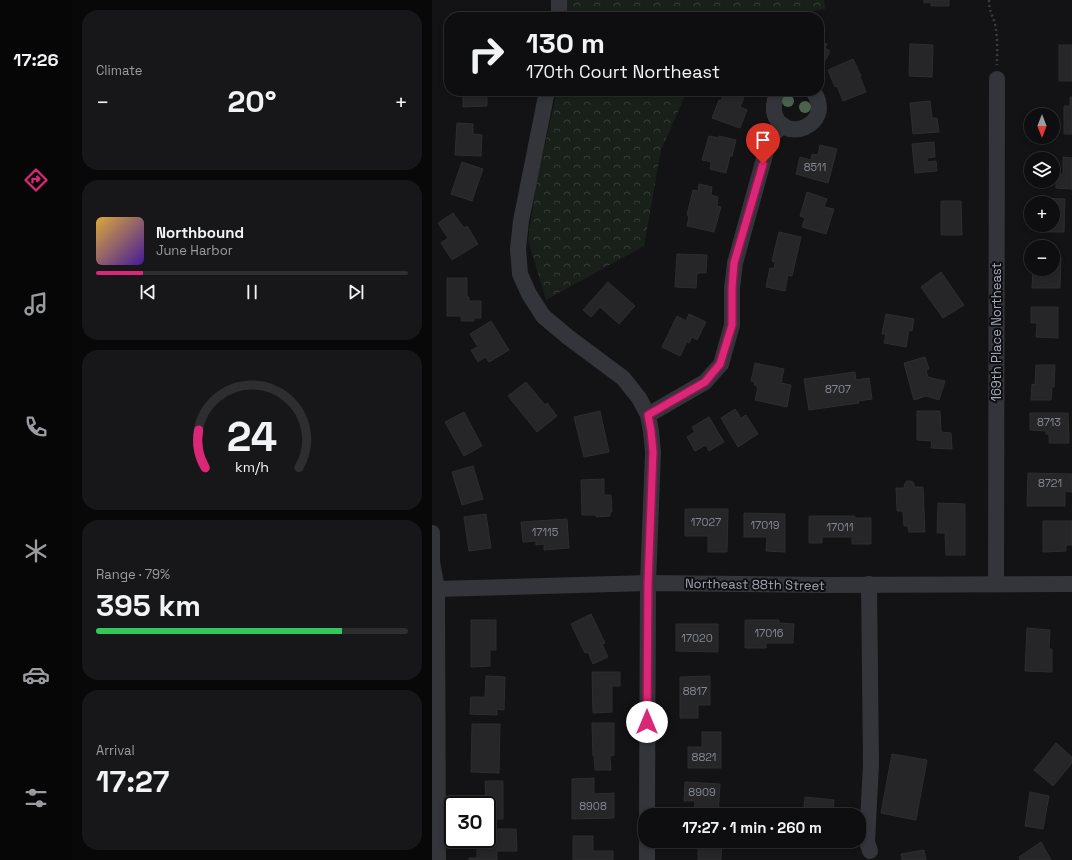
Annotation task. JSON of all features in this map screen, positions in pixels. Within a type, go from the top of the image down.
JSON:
[{"type":"street","points":[[559,0],[559,12]]},
{"type":"street","name":"169th Place Northeast","points":[[996,584],[997,79]]},
{"type":"street","points":[[546,96],[521,221],[518,249],[520,274],[529,294],[543,316],[568,337],[623,378],[639,398],[648,415],[651,431],[653,452],[648,583],[647,808]]},
{"type":"street","points":[[777,96],[774,105],[778,120],[783,125],[796,130],[804,128],[816,119],[819,112],[819,104],[816,96]]},
{"type":"street","points":[[648,415],[705,382],[720,364],[732,325],[734,263],[770,137],[783,125]]},
{"type":"street","points":[[432,533],[432,562],[437,589],[438,860]]},
{"type":"street","name":"Northeast 88th Street","points":[[437,589],[648,583],[822,585],[1072,584]]},
{"type":"street","points":[[869,584],[871,764],[867,842],[870,851]]},
{"type":"street","points":[[646,860],[647,848]]},
{"type":"path","points":[[989,0],[989,10],[995,24],[997,79]]},
{"type":"green space","points":[[565,0],[824,0],[825,9],[807,12],[568,12]]},
{"type":"green space","points":[[556,96],[685,96],[661,150],[644,246],[546,300],[528,240],[537,180]]},
{"type":"building","points":[[924,0],[949,0],[949,6],[931,6],[931,2],[924,3]]},
{"type":"building","points":[[824,42],[827,44],[825,48],[830,51],[825,61]]},
{"type":"building","points":[[910,44],[933,45],[932,77],[909,76]]},
{"type":"building","points":[[1059,45],[1072,45],[1072,81],[1059,81]]},
{"type":"building","points":[[853,59],[861,76],[860,77],[866,92],[843,101],[828,70]]},
{"type":"building","points":[[463,96],[487,96],[487,106],[463,107]]},
{"type":"building","points":[[723,96],[744,96],[740,107],[747,110],[740,128],[712,118],[719,100],[721,101]]},
{"type":"building","points":[[1070,97],[1072,97],[1072,134],[1064,134],[1064,106],[1070,106]]},
{"type":"building","points":[[930,101],[932,118],[937,118],[939,132],[913,134],[910,103]]},
{"type":"building","points":[[457,123],[473,124],[473,134],[482,135],[481,156],[455,155]]},
{"type":"building","points":[[709,136],[719,138],[719,136],[736,140],[726,173],[710,169],[711,162],[702,160]]},
{"type":"building","points":[[934,142],[935,157],[927,158],[927,162],[936,161],[937,171],[915,173],[912,144]]},
{"type":"building","points":[[820,145],[837,149],[828,183],[796,174],[800,157],[811,160],[812,154],[818,155]]},
{"type":"building","points":[[1063,157],[1072,158],[1072,189],[1056,188],[1060,188],[1060,174],[1063,174]]},
{"type":"building","points":[[462,162],[483,169],[472,201],[451,194]]},
{"type":"building","points":[[699,184],[712,187],[711,195],[718,197],[717,206],[721,207],[714,232],[687,226],[689,216],[687,215],[693,190],[698,191]]},
{"type":"building","points":[[807,192],[827,199],[824,207],[834,209],[826,234],[802,227],[805,218],[800,216]]},
{"type":"building","points":[[1060,199],[1065,199],[1064,232],[1060,232]]},
{"type":"building","points":[[941,201],[961,201],[962,235],[941,235]]},
{"type":"building","points":[[453,213],[464,228],[467,226],[478,244],[452,260],[441,243],[448,238],[438,223]]},
{"type":"building","points":[[779,232],[801,237],[792,276],[788,275],[785,291],[766,287],[770,268],[774,269],[775,262],[772,261]]},
{"type":"building","points":[[677,254],[707,255],[706,273],[697,273],[696,288],[675,287]]},
{"type":"building","points":[[1061,257],[1060,288],[1032,288],[1033,276],[1060,276]]},
{"type":"building","points":[[941,272],[964,305],[943,318],[921,287]]},
{"type":"building","points":[[447,278],[467,278],[467,297],[469,297],[469,301],[481,301],[481,318],[474,318],[474,321],[461,321],[461,316],[447,316]]},
{"type":"building","points":[[608,282],[635,306],[619,324],[600,307],[591,317],[583,310]]},
{"type":"building","points":[[1031,307],[1058,307],[1058,338],[1036,337],[1037,323],[1031,323]]},
{"type":"building","points":[[689,314],[706,322],[697,340],[692,337],[689,343],[687,342],[680,356],[662,347],[677,316],[686,321]]},
{"type":"building","points":[[886,314],[914,319],[912,331],[909,330],[906,347],[884,343],[886,334],[882,334]]},
{"type":"building","points":[[491,321],[509,350],[489,362],[485,357],[478,362],[471,350],[478,347],[470,334]]},
{"type":"building","points":[[925,357],[929,369],[926,370],[928,377],[945,381],[939,400],[926,396],[914,400],[904,363]]},
{"type":"building","points":[[755,363],[784,369],[781,383],[791,385],[787,407],[755,400],[758,387],[754,385],[755,382],[751,381]]},
{"type":"building","points":[[1036,365],[1055,365],[1054,387],[1052,387],[1051,400],[1031,400],[1032,384],[1035,385]]},
{"type":"building","points":[[855,372],[856,380],[869,378],[872,399],[858,401],[859,403],[809,410],[804,379]]},
{"type":"building","points":[[526,382],[545,405],[547,403],[557,416],[537,432],[508,396]]},
{"type":"building","points":[[735,409],[741,418],[746,415],[758,434],[738,447],[721,418]]},
{"type":"building","points":[[600,411],[609,452],[584,457],[574,417]]},
{"type":"building","points":[[917,411],[940,411],[941,432],[951,433],[952,449],[931,448],[932,441],[917,440]]},
{"type":"building","points":[[464,412],[482,446],[464,456],[445,422]]},
{"type":"building","points":[[1030,413],[1068,413],[1069,443],[1049,443],[1049,434],[1046,434],[1046,431],[1030,430]]},
{"type":"building","points":[[709,417],[724,442],[709,451],[706,445],[695,451],[687,437],[695,432],[692,427]]},
{"type":"building","points":[[473,466],[483,499],[462,505],[452,472]]},
{"type":"building","points":[[1028,473],[1072,474],[1072,492],[1065,491],[1065,506],[1027,506]]},
{"type":"building","points":[[604,479],[604,495],[611,495],[612,512],[610,512],[610,516],[596,517],[596,515],[582,515],[581,480]]},
{"type":"building","points":[[907,481],[914,483],[914,487],[923,487],[925,532],[909,532],[908,526],[904,526],[903,511],[897,511],[896,488],[904,488]]},
{"type":"building","points":[[938,503],[965,504],[965,555],[946,555],[945,533],[937,533]]},
{"type":"building","points":[[685,509],[728,509],[727,552],[708,552],[708,536],[685,536]]},
{"type":"building","points":[[744,513],[785,514],[785,552],[766,551],[767,537],[744,537]]},
{"type":"building","points":[[486,514],[491,548],[469,551],[464,517]]},
{"type":"building","points":[[809,516],[855,516],[855,518],[871,518],[871,544],[852,544],[852,537],[822,537],[822,543],[809,543]]},
{"type":"building","points":[[567,519],[569,548],[544,550],[544,544],[536,545],[536,541],[523,542],[521,522]]},
{"type":"building","points":[[1043,521],[1072,521],[1072,545],[1066,545],[1066,551],[1043,552]]},
{"type":"building","points":[[591,614],[605,643],[602,644],[608,657],[593,664],[588,652],[585,653],[571,624]]},
{"type":"building","points":[[471,620],[496,620],[496,650],[490,650],[490,666],[471,667]]},
{"type":"building","points":[[745,620],[779,620],[779,623],[794,624],[793,643],[766,643],[766,648],[745,648]]},
{"type":"building","points":[[676,624],[718,624],[718,652],[676,651]]},
{"type":"building","points":[[1027,628],[1050,630],[1049,649],[1052,649],[1052,672],[1025,671]]},
{"type":"building","points":[[592,672],[620,672],[620,686],[612,686],[612,712],[593,713]]},
{"type":"building","points":[[486,676],[505,677],[504,710],[497,709],[497,715],[470,714],[471,697],[485,697]]},
{"type":"building","points":[[710,676],[710,705],[698,705],[698,718],[680,718],[680,677]]},
{"type":"building","points":[[592,723],[614,723],[614,755],[610,756],[611,770],[595,770]]},
{"type":"building","points":[[472,724],[500,724],[499,773],[471,772]]},
{"type":"building","points":[[702,732],[721,732],[721,768],[688,768],[688,747],[702,747]]},
{"type":"building","points":[[1056,743],[1072,757],[1072,763],[1053,786],[1034,770]]},
{"type":"building","points":[[892,754],[927,760],[916,820],[881,813]]},
{"type":"building","points":[[594,778],[594,794],[614,793],[614,818],[572,819],[572,779]]},
{"type":"building","points":[[485,781],[503,781],[503,819],[496,819],[496,796],[486,796]]},
{"type":"building","points":[[685,782],[720,784],[718,808],[694,808],[695,801],[684,801]]},
{"type":"building","points":[[1030,792],[1049,796],[1043,829],[1025,826]]},
{"type":"building","points":[[805,797],[834,800],[833,808],[804,808]]},
{"type":"building","points":[[496,829],[516,829],[517,851],[497,851],[497,860],[469,860],[469,858],[477,858],[477,848],[496,848]]},
{"type":"building","points":[[573,836],[593,836],[593,851],[613,851],[613,860],[573,860]]},
{"type":"building","points":[[1041,842],[1051,860],[1020,860],[1019,857]]},
{"type":"building","points":[[698,848],[722,848],[721,860],[698,860]]},
{"type":"building","points":[[924,850],[926,860],[902,860],[901,854]]},
{"type":"route","points":[[647,722],[648,583],[653,452],[648,415],[705,382],[720,364],[732,325],[734,263],[763,164]]}]
